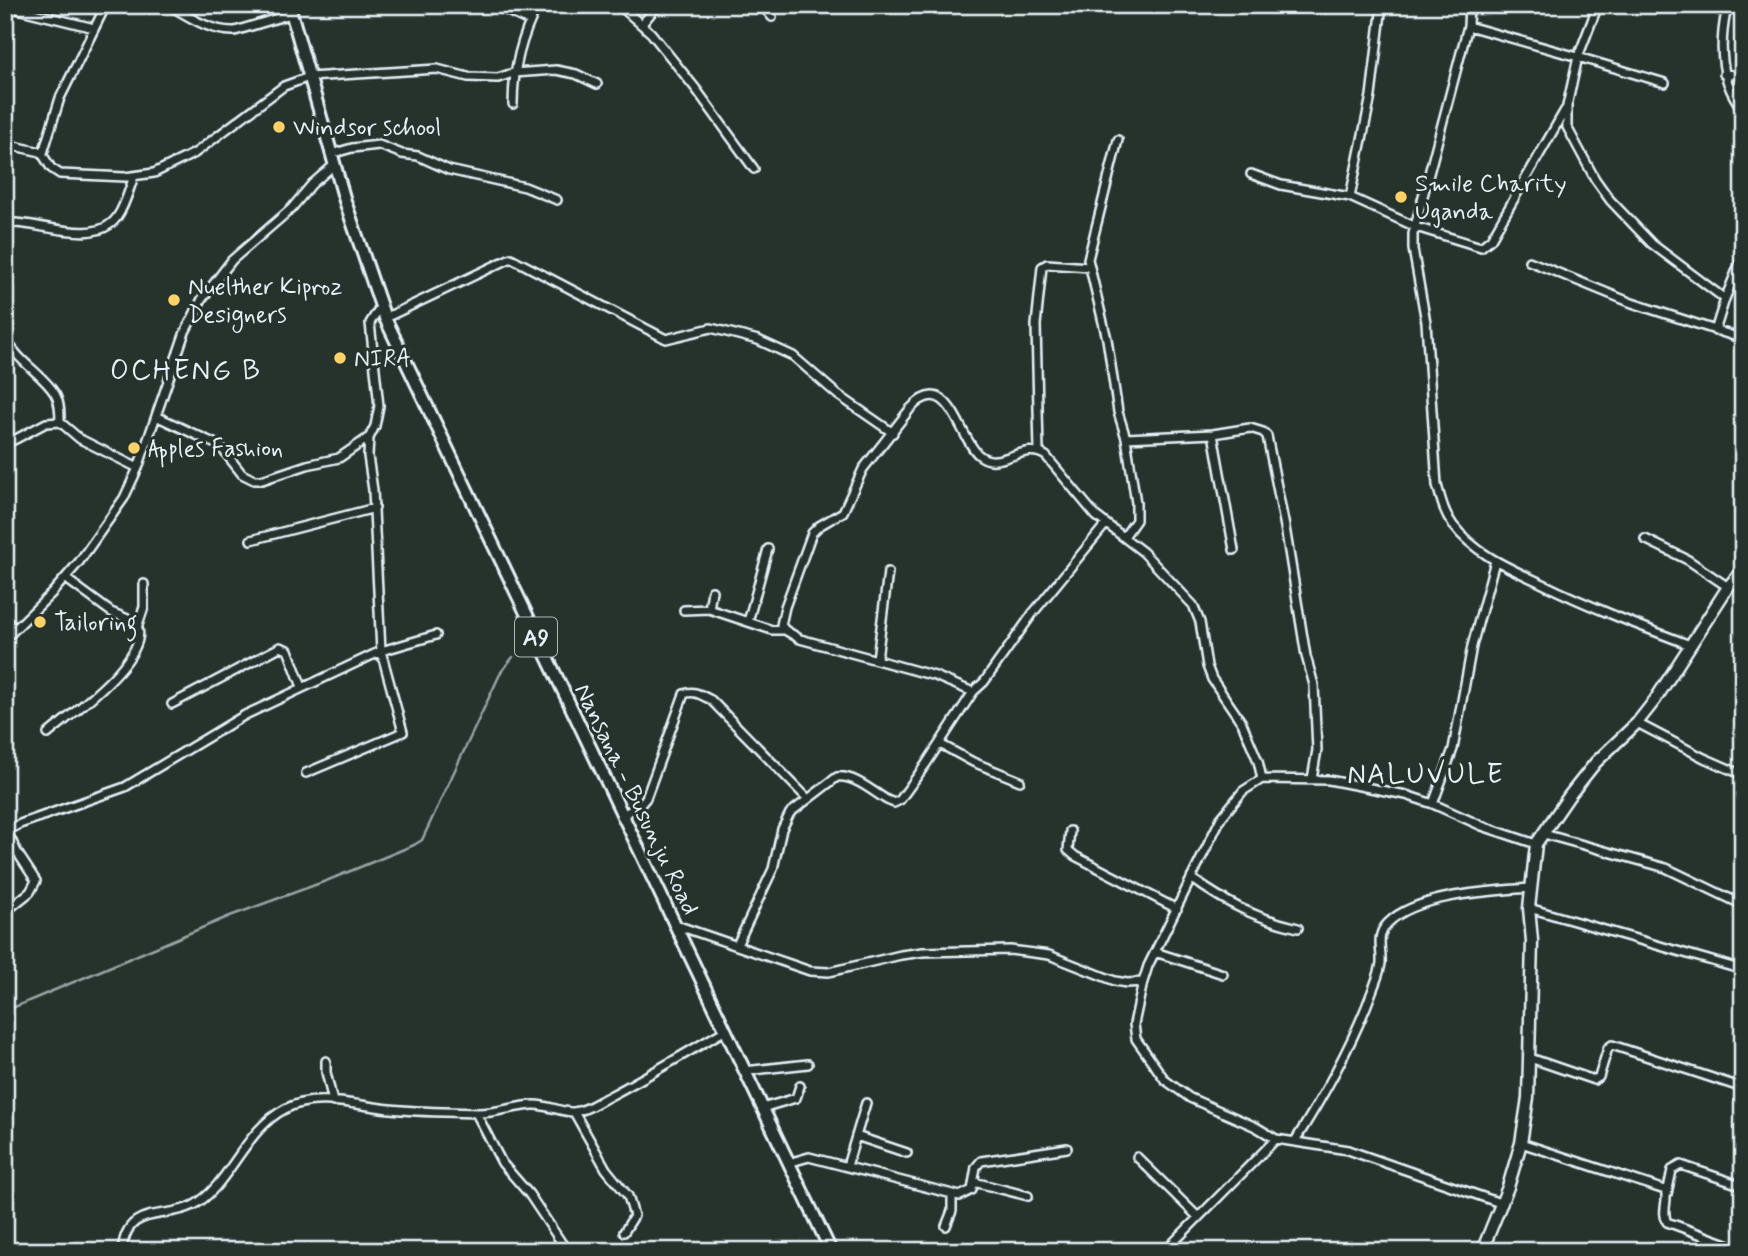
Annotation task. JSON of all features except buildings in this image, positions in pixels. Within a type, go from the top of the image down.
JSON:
[{"type":"main road","name":"Nansana - Busunju Road","points":[[290,10],[332,160],[383,313],[831,1251]]},
{"type":"street","points":[[106,5],[60,97],[43,153],[51,169],[60,174],[134,176],[154,173],[195,153],[284,86],[309,77],[437,69],[478,78],[498,78],[513,73],[556,70],[576,74],[597,84]]},
{"type":"street","points":[[169,5],[194,21],[226,32],[290,10]]},
{"type":"street","points":[[495,5],[530,21]]},
{"type":"street","points":[[513,104],[513,73],[538,5]]},
{"type":"street","points":[[619,5],[642,24],[696,89],[754,169]]},
{"type":"street","points":[[642,24],[657,5]]},
{"type":"street","points":[[762,5],[772,16]]},
{"type":"street","points":[[1350,197],[1371,96],[1382,5]]},
{"type":"street","points":[[1469,5],[1468,26],[1413,234],[1413,249],[1426,322],[1437,485],[1444,510],[1452,524],[1478,550],[1495,561],[1592,608],[1690,645]]},
{"type":"street","points":[[1598,5],[1578,57],[1567,106],[1567,127],[1595,179],[1610,200],[1658,249],[1725,299]]},
{"type":"street","points":[[1701,5],[1726,8],[1722,38],[1724,74],[1743,110]]},
{"type":"street","points":[[5,6],[94,28]]},
{"type":"street","points":[[1468,26],[1665,83]]},
{"type":"street","points":[[1724,74],[1735,75],[1743,72]]},
{"type":"street","points":[[1251,174],[1281,185],[1350,197],[1416,227],[1481,247],[1488,244],[1567,106]]},
{"type":"street","points":[[1118,140],[1089,256],[1089,267],[1107,339],[1136,503],[1136,520],[1124,537]]},
{"type":"street","points":[[5,144],[43,153]]},
{"type":"street","points":[[5,639],[65,578],[117,510],[138,468],[185,332],[202,299],[232,260],[291,209],[332,160],[352,148],[379,145],[402,154],[418,156],[449,170],[526,187],[557,200]]},
{"type":"street","points":[[5,223],[87,232],[101,230],[118,216],[134,176]]},
{"type":"street","points":[[1715,331],[1743,255]]},
{"type":"street","points":[[156,416],[220,446],[244,476],[254,480],[339,458],[369,438],[376,426],[379,406],[370,323],[383,313],[511,258],[666,340],[711,328],[758,341],[793,356],[838,395],[893,433]]},
{"type":"street","points":[[1529,261],[1632,303],[1743,339]]},
{"type":"street","points":[[1039,451],[1037,325],[1042,267],[1047,264],[1089,267]]},
{"type":"street","points":[[5,338],[20,360],[55,393],[60,422]]},
{"type":"street","points":[[973,692],[935,676],[804,640],[781,625],[812,533],[843,512],[863,469],[916,403],[935,397],[954,412],[971,446],[981,457],[993,461],[1022,452],[1039,451],[1046,456],[1105,525],[1152,561],[1192,605],[1200,622],[1207,667],[1241,723],[1258,761],[1262,779]]},
{"type":"street","points":[[5,448],[12,440],[46,423],[60,422],[80,439],[138,468]]},
{"type":"street","points":[[1126,438],[1257,429],[1263,432],[1269,443],[1306,656],[1314,685],[1317,750],[1312,779]]},
{"type":"street","points":[[1213,434],[1234,550]]},
{"type":"street","points":[[5,435],[12,440]]},
{"type":"street","points":[[306,773],[403,732],[382,651],[369,438]]},
{"type":"street","points":[[251,540],[374,508]]},
{"type":"street","points":[[737,945],[773,869],[782,829],[790,813],[837,777],[846,776],[894,803],[900,800],[973,692],[984,682],[1032,613],[1105,525]]},
{"type":"street","points":[[1645,540],[1688,560],[1728,587]]},
{"type":"street","points":[[748,622],[768,549]]},
{"type":"street","points":[[1433,804],[1453,749],[1472,646],[1495,561]]},
{"type":"street","points":[[1482,1251],[1503,1204],[1521,1143],[1528,1098],[1532,942],[1530,908],[1536,844],[1596,762],[1637,723],[1668,681],[1728,587],[1743,570]]},
{"type":"street","points":[[877,659],[888,572]]},
{"type":"street","points":[[65,578],[111,612],[138,625]]},
{"type":"street","points":[[48,734],[127,664],[138,636],[138,625],[144,607],[144,584]]},
{"type":"street","points":[[709,610],[712,591]]},
{"type":"street","points":[[684,610],[709,610],[772,630],[785,630]]},
{"type":"street","points":[[5,619],[15,629]]},
{"type":"street","points":[[5,912],[30,892],[36,881],[6,832],[20,824],[125,787],[198,741],[302,687],[382,651],[436,635]]},
{"type":"street","points":[[172,704],[280,647],[288,650],[302,687]]},
{"type":"street","points":[[621,816],[640,805],[646,798],[684,694],[695,691],[711,700],[808,799]]},
{"type":"street","points":[[1637,723],[1743,775]]},
{"type":"street","points":[[940,744],[973,762],[1020,781]]},
{"type":"street","points":[[1503,1204],[1348,1150],[1276,1139],[1256,1127],[1189,1098],[1160,1074],[1136,1039],[1134,1024],[1143,982],[1155,952],[1215,828],[1242,791],[1262,779],[1312,779],[1354,784],[1433,804],[1465,820],[1536,844]]},
{"type":"street","points":[[1070,831],[1068,850],[1075,856],[1177,909]]},
{"type":"street","points":[[1544,834],[1666,868],[1739,903]]},
{"type":"street","points":[[1191,878],[1217,896],[1265,920],[1297,928]]},
{"type":"street","points":[[1295,1141],[1323,1097],[1372,992],[1381,962],[1378,945],[1380,936],[1391,920],[1444,898],[1531,888]]},
{"type":"street","points":[[1530,908],[1743,970]]},
{"type":"street","points":[[673,923],[810,971],[829,972],[923,952],[1010,950],[1049,955],[1127,984],[1143,982]]},
{"type":"street","points":[[1155,952],[1223,974]]},
{"type":"street","points":[[122,1251],[127,1229],[133,1223],[141,1218],[183,1209],[205,1198],[261,1126],[287,1108],[304,1102],[332,1102],[391,1110],[476,1113],[532,1105],[574,1112],[626,1088],[724,1031]]},
{"type":"street","points":[[1530,1058],[1594,1080],[1599,1077],[1608,1048],[1612,1045],[1743,1088]]},
{"type":"street","points":[[327,1061],[326,1072],[332,1102]]},
{"type":"street","points":[[744,1071],[808,1064]]},
{"type":"street","points":[[762,1108],[796,1098],[800,1086]]},
{"type":"street","points":[[847,1166],[866,1103]]},
{"type":"street","points":[[574,1112],[606,1169],[628,1196],[634,1216],[624,1232]]},
{"type":"street","points":[[476,1113],[502,1163],[529,1194],[567,1251]]},
{"type":"street","points":[[856,1136],[907,1153]]},
{"type":"street","points":[[1165,1251],[1276,1139]]},
{"type":"street","points":[[1521,1143],[1658,1186],[1665,1190],[1667,1195]]},
{"type":"street","points":[[788,1163],[809,1157],[960,1196],[969,1194],[976,1167],[981,1161],[1067,1148]]},
{"type":"street","points":[[1137,1157],[1198,1217]]},
{"type":"street","points":[[1743,1186],[1681,1165],[1672,1170],[1664,1216],[1667,1222],[1743,1250]]},
{"type":"street","points":[[974,1182],[1028,1196]]},
{"type":"street","points":[[946,1226],[952,1211],[952,1194]]},
{"type":"waterway","points":[[5,1011],[230,916],[326,881],[422,840],[501,672],[513,657]]},
{"type":"place","name":"Windsor school","points":[[279,127]]},
{"type":"place","name":"Smile Charity Uganda","points":[[1401,197]]},
{"type":"place","name":"Nuelther Kiproz Designers","points":[[174,300]]},
{"type":"place","name":"NIRA","points":[[340,358]]},
{"type":"place","name":"Apples Fashion","points":[[134,448]]},
{"type":"place","name":"Tailoring","points":[[40,622]]},
{"type":"district","name":"OCHENG B","points":[[186,369]]},
{"type":"district","name":"NALUVULE","points":[[1426,773]]}]
